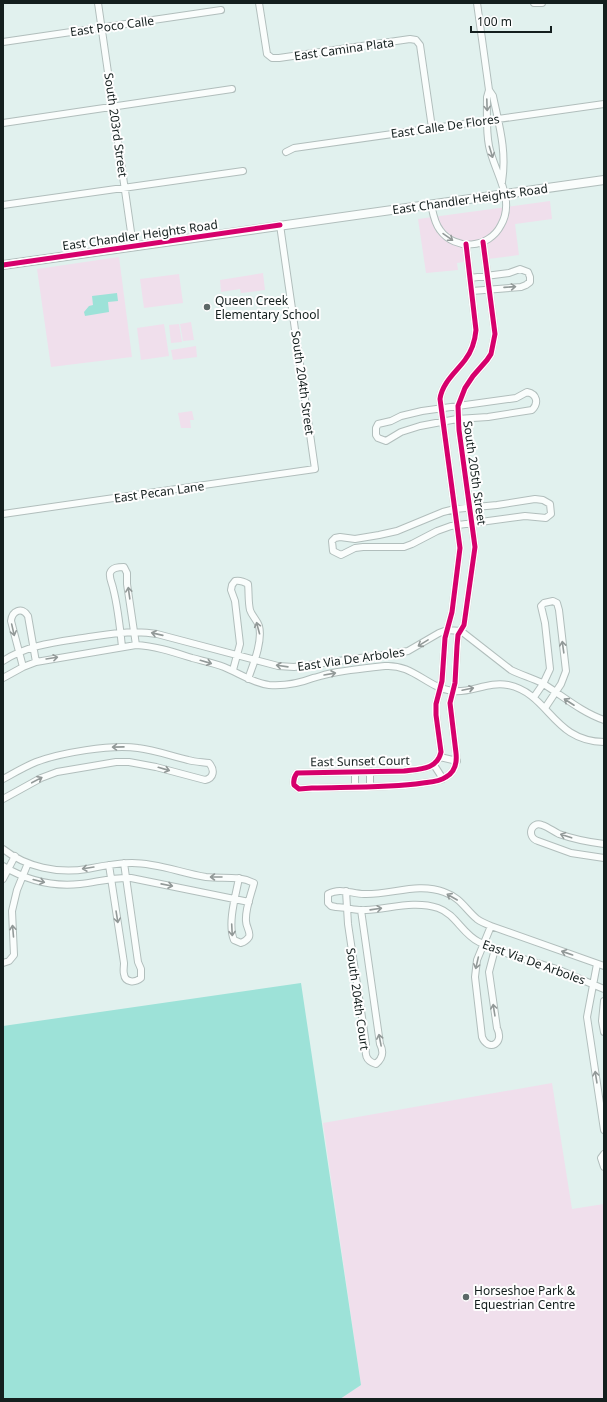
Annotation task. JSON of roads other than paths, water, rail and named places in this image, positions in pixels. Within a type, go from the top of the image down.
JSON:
[{"type":"main road","name":"East Chandler Heights Road","points":[[3,265],[604,180]]},
{"type":"street","name":"South 203rd Street","points":[[98,3],[133,246]]},
{"type":"street","name":"East Camina Plata","points":[[259,3],[267,54],[272,58],[410,39],[416,40],[420,45],[432,128]]},
{"type":"street","points":[[432,204],[434,219],[439,229],[452,241],[466,244],[478,244],[491,238],[502,223],[506,212],[505,195],[502,182],[489,146],[487,97],[489,90],[476,3]]},
{"type":"street","points":[[534,3],[542,3]]},
{"type":"street","name":"East Poco Calle","points":[[3,42],[221,10]]},
{"type":"street","points":[[3,123],[113,108],[232,89]]},
{"type":"street","points":[[489,90],[493,96],[503,143],[504,170],[502,182]]},
{"type":"street","name":"East Calle De Flores","points":[[286,152],[294,148],[604,104]]},
{"type":"street","points":[[3,205],[243,170]]},
{"type":"street","name":"South 204th Street","points":[[280,225],[315,469]]},
{"type":"street","name":"South 205th Street","points":[[453,691],[458,635],[464,625],[474,554],[470,508],[457,419],[458,406],[465,388],[487,360],[493,347],[495,334],[483,242]]},
{"type":"street","name":"South 205th Street","points":[[439,688],[442,681],[445,638],[452,612],[460,544],[442,423],[440,399],[442,389],[466,359],[474,341],[476,330],[466,244]]},
{"type":"street","points":[[470,278],[509,273],[520,269],[528,272],[530,277],[530,282],[520,287],[472,291]]},
{"type":"street","points":[[527,392],[535,395],[537,401],[536,406],[527,412],[457,419],[411,428],[386,441],[378,438],[375,432],[378,424],[391,421],[401,416],[458,406],[516,398],[527,392]]},
{"type":"street","name":"East Pecan Lane","points":[[3,514],[315,469]]},
{"type":"street","points":[[535,499],[547,501],[550,504],[551,514],[546,518],[525,516],[445,528],[412,544],[404,546],[355,548],[340,555],[333,551],[332,541],[335,538],[340,537],[355,539],[397,531],[443,512],[454,509],[470,508],[535,499]]},
{"type":"street","points":[[122,647],[110,573],[112,569],[120,567],[124,568],[127,573],[136,645]]},
{"type":"street","points":[[233,670],[240,644],[240,638],[235,601],[231,590],[235,582],[239,580],[248,584],[250,609],[259,627],[260,638],[255,660],[248,679]]},
{"type":"street","points":[[534,697],[548,675],[551,664],[541,606],[544,603],[554,601],[557,603],[559,610],[566,666],[564,676],[556,693],[545,708]]},
{"type":"street","points":[[22,667],[11,621],[14,612],[23,611],[27,613],[32,647],[36,662]]},
{"type":"street","name":"East Via De Arboles","points":[[3,661],[18,653],[42,644],[134,631],[157,634],[237,656],[278,666],[294,668],[397,653],[412,649],[439,632],[447,630],[461,631]]},
{"type":"street","points":[[461,631],[511,670],[543,684],[585,711],[604,720]]},
{"type":"street","name":"East Via De Arboles","points":[[3,678],[22,667],[36,662],[136,645],[162,649],[233,670],[248,679],[262,684],[302,681],[328,674],[391,666],[406,669],[439,688],[453,691],[499,684],[517,687],[534,697],[561,726],[576,736],[593,741],[604,742]]},
{"type":"street","points":[[439,688],[436,708],[441,752],[440,757],[434,765],[443,779],[452,772],[457,761],[450,710],[453,691]]},
{"type":"street","points":[[3,779],[31,764],[44,759],[90,750],[120,747],[138,748],[209,763],[213,771],[210,779],[205,780],[142,764],[116,762],[103,763],[50,774],[3,799]]},
{"type":"street","points":[[440,757],[457,761]]},
{"type":"street","name":"East Sunset Court","points":[[434,765],[404,771],[297,773],[294,776],[294,785],[299,789],[404,786],[443,779]]},
{"type":"street","name":"East Sunset Court","points":[[370,771],[370,786]]},
{"type":"street","name":"East Sunset Court","points":[[355,772],[355,787]]},
{"type":"street","points":[[604,844],[572,838],[542,825],[537,825],[531,830],[531,835],[534,840],[571,853],[604,858]]},
{"type":"street","points":[[3,849],[28,863],[42,868],[65,870],[86,869],[124,863],[154,865],[207,877],[239,878],[254,883],[246,921],[249,937],[241,943],[234,940],[232,935],[232,917],[239,878]]},
{"type":"street","points":[[3,879],[6,868],[15,856]]},
{"type":"street","points":[[3,963],[10,961],[14,955],[12,911],[17,890],[28,863]]},
{"type":"street","points":[[109,865],[124,963],[124,975],[126,979],[132,982],[138,981],[142,974],[138,962],[124,863]]},
{"type":"street","points":[[6,868],[38,882],[67,885],[111,879],[143,879],[249,902]]},
{"type":"street","name":"East Via De Arboles","points":[[604,966],[491,926],[476,919],[462,903],[455,898],[444,892],[433,889],[407,889],[369,894],[346,891],[332,892],[328,894],[331,906],[361,910],[402,905],[429,906],[438,908],[455,919],[471,938],[483,944],[559,970],[604,989]]},
{"type":"street","name":"South 204th Court","points":[[346,891],[348,924],[366,1044],[366,1056],[367,1060],[376,1064],[383,1056],[383,1052],[380,1044],[361,910]]},
{"type":"street","points":[[491,926],[477,960],[475,977],[482,1037],[484,1042],[489,1045],[494,1045],[499,1041],[500,1034],[497,1028],[489,980],[491,962],[495,949]]},
{"type":"street","points":[[597,964],[586,1017],[604,1130]]},
{"type":"street","points":[[604,1001],[602,1021],[604,1032]]},
{"type":"street","points":[[604,1154],[601,1158],[604,1167]]},
{"type":"water","points":[[117,293],[118,301],[108,302],[109,312],[85,316],[84,312],[89,306],[93,305],[92,296]]},
{"type":"water","points":[[301,983],[361,1385],[340,1399],[3,1399],[3,1026]]},
{"type":"place","name":"Queen Creek Elementary School","points":[[207,307]]},
{"type":"place","name":"Horseshoe Park & Equestrian Centre","points":[[466,1297]]}]
